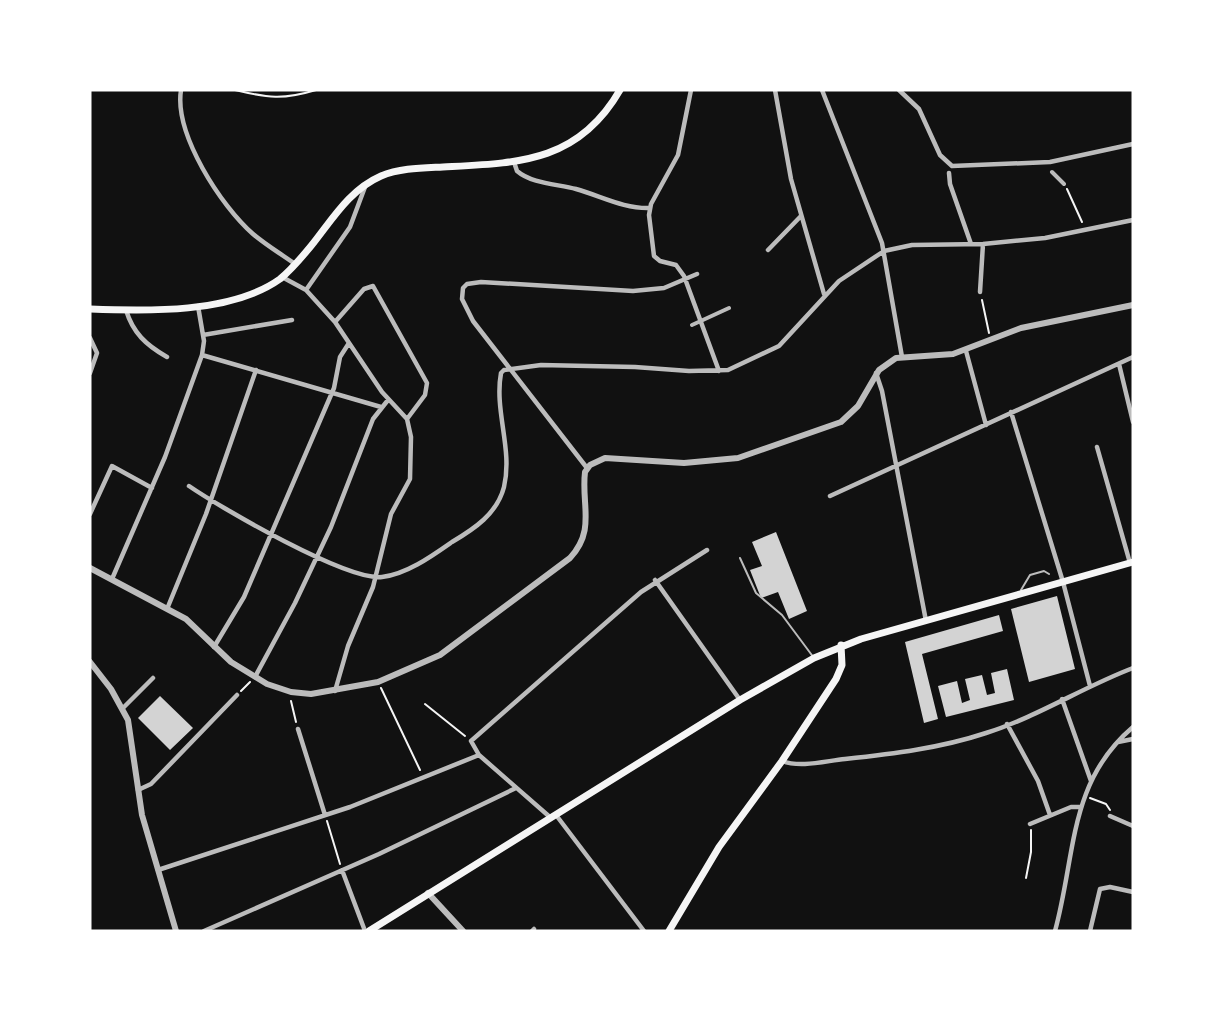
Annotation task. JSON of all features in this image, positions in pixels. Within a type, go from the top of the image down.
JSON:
[{"type":"main road","points":[[90,309],[157,311],[198,306],[246,294],[282,277],[345,202],[366,184],[401,170],[514,162],[539,158],[574,142],[600,117],[620,90]]},
{"type":"main road","points":[[367,931],[740,700],[814,658],[841,645],[1132,562]]},
{"type":"main road","points":[[669,931],[720,847],[782,761],[836,679],[842,665],[841,645]]},
{"type":"street","points":[[181,90],[182,114],[188,134],[197,156],[226,205],[255,236],[295,264]]},
{"type":"street","points":[[691,90],[678,154],[650,208],[654,256],[660,261],[677,267],[685,278],[719,371]]},
{"type":"street","points":[[775,90],[791,180],[824,294]]},
{"type":"street","points":[[822,90],[884,251],[902,357]]},
{"type":"street","points":[[899,90],[919,109],[940,155],[952,166],[1050,162],[1133,144]]},
{"type":"street","points":[[514,162],[517,171],[530,178],[574,189],[625,206],[650,208]]},
{"type":"street","points":[[1052,172],[1064,184]]},
{"type":"street","points":[[950,173],[950,184],[971,244]]},
{"type":"street","points":[[306,290],[350,227],[366,184]]},
{"type":"street","points":[[768,250],[801,216]]},
{"type":"street","points":[[189,486],[233,515],[317,556],[376,577],[397,573],[440,550],[481,523],[494,509],[504,487],[506,467],[500,379],[502,371],[528,365],[593,365],[719,371],[740,366],[779,346],[824,294],[849,273],[884,251],[912,245],[982,244],[1045,238],[1133,220]]},
{"type":"street","points":[[980,292],[982,244]]},
{"type":"street","points":[[90,568],[192,624],[231,662],[255,677],[291,692],[311,694],[335,691],[378,682],[409,670],[450,649],[570,558],[581,545],[585,533],[587,468],[468,312],[461,291],[467,284],[481,282],[633,291],[664,288],[697,274]]},
{"type":"street","points":[[282,277],[306,290],[334,321],[388,400],[407,419],[411,437],[410,479],[391,514],[376,577],[348,646],[335,691]]},
{"type":"street","points":[[334,321],[367,286],[373,286],[427,383],[425,395],[407,419]]},
{"type":"street","points":[[587,468],[605,458],[700,463],[750,455],[842,422],[858,406],[875,376],[885,365],[902,357],[953,354],[1034,325],[1133,305]]},
{"type":"street","points":[[112,579],[152,488],[202,355],[203,335],[198,306]]},
{"type":"street","points":[[692,325],[729,308]]},
{"type":"street","points":[[126,310],[135,331],[144,342],[167,357]]},
{"type":"street","points":[[203,335],[292,320]]},
{"type":"street","points":[[90,338],[97,353],[90,373]]},
{"type":"street","points":[[214,647],[234,618],[331,393],[340,357],[349,343]]},
{"type":"street","points":[[966,351],[986,425]]},
{"type":"street","points":[[202,355],[381,407]]},
{"type":"street","points":[[830,496],[1133,357]]},
{"type":"street","points":[[1119,364],[1133,422]]},
{"type":"street","points":[[167,609],[211,501],[256,370]]},
{"type":"street","points":[[875,376],[882,391],[926,621]]},
{"type":"street","points":[[255,677],[317,556],[373,419],[388,400]]},
{"type":"street","points":[[1011,412],[1063,582],[1090,686]]},
{"type":"street","points":[[1097,447],[1132,562]]},
{"type":"street","points":[[90,514],[112,466],[152,488]]},
{"type":"street","points":[[644,931],[554,817],[516,788],[479,755],[471,741],[655,580],[707,550]]},
{"type":"street","points":[[655,580],[740,700]]},
{"type":"street","points":[[90,662],[123,708],[132,733],[138,790],[176,931]]},
{"type":"street","points":[[782,761],[800,764],[924,748],[980,735],[1133,668]]},
{"type":"street","points":[[123,708],[153,678]]},
{"type":"street","points":[[138,790],[151,784],[237,695]]},
{"type":"street","points":[[1062,699],[1091,780]]},
{"type":"street","points":[[1007,724],[1038,781],[1050,815]]},
{"type":"street","points":[[1055,931],[1081,807],[1091,780],[1101,760],[1133,727]]},
{"type":"street","points":[[298,729],[325,815]]},
{"type":"street","points":[[1116,742],[1133,739]]},
{"type":"street","points":[[158,870],[325,815],[479,755]]},
{"type":"street","points":[[204,931],[342,870],[516,788]]},
{"type":"street","points":[[1030,824],[1071,807],[1081,807]]},
{"type":"street","points":[[1110,816],[1133,826]]},
{"type":"street","points":[[342,870],[367,931]]},
{"type":"street","points":[[1090,931],[1100,890],[1110,887],[1133,892]]},
{"type":"street","points":[[428,893],[463,931]]},
{"type":"lane","points":[[741,558],[756,593],[782,615],[814,658]]},
{"type":"lane","points":[[1019,595],[1029,575],[1044,570],[1049,574]]},
{"type":"path","points":[[235,90],[285,99],[316,90]]},
{"type":"path","points":[[1064,184],[1080,214],[1084,230]]},
{"type":"path","points":[[980,292],[991,340]]},
{"type":"path","points":[[237,695],[255,677]]},
{"type":"path","points":[[378,682],[424,778]]},
{"type":"path","points":[[291,692],[292,708],[298,729]]},
{"type":"path","points":[[425,704],[471,741]]},
{"type":"path","points":[[1085,796],[1106,804],[1110,816]]},
{"type":"path","points":[[325,815],[342,870]]},
{"type":"path","points":[[1026,878],[1031,852],[1030,824]]},
{"type":"building","points":[[776,532],[807,611],[789,619],[778,592],[761,598],[750,570],[762,566],[752,542]]},
{"type":"building","points":[[1057,596],[1075,669],[1029,682],[1011,609]]},
{"type":"building","points":[[999,615],[1003,631],[922,654],[938,719],[924,723],[905,642]]},
{"type":"building","points":[[1007,669],[1014,700],[946,717],[938,686],[957,681],[962,703],[970,700],[965,679],[982,675],[987,695],[995,693],[991,673]]},
{"type":"building","points":[[160,696],[193,728],[170,750],[138,718]]}]
